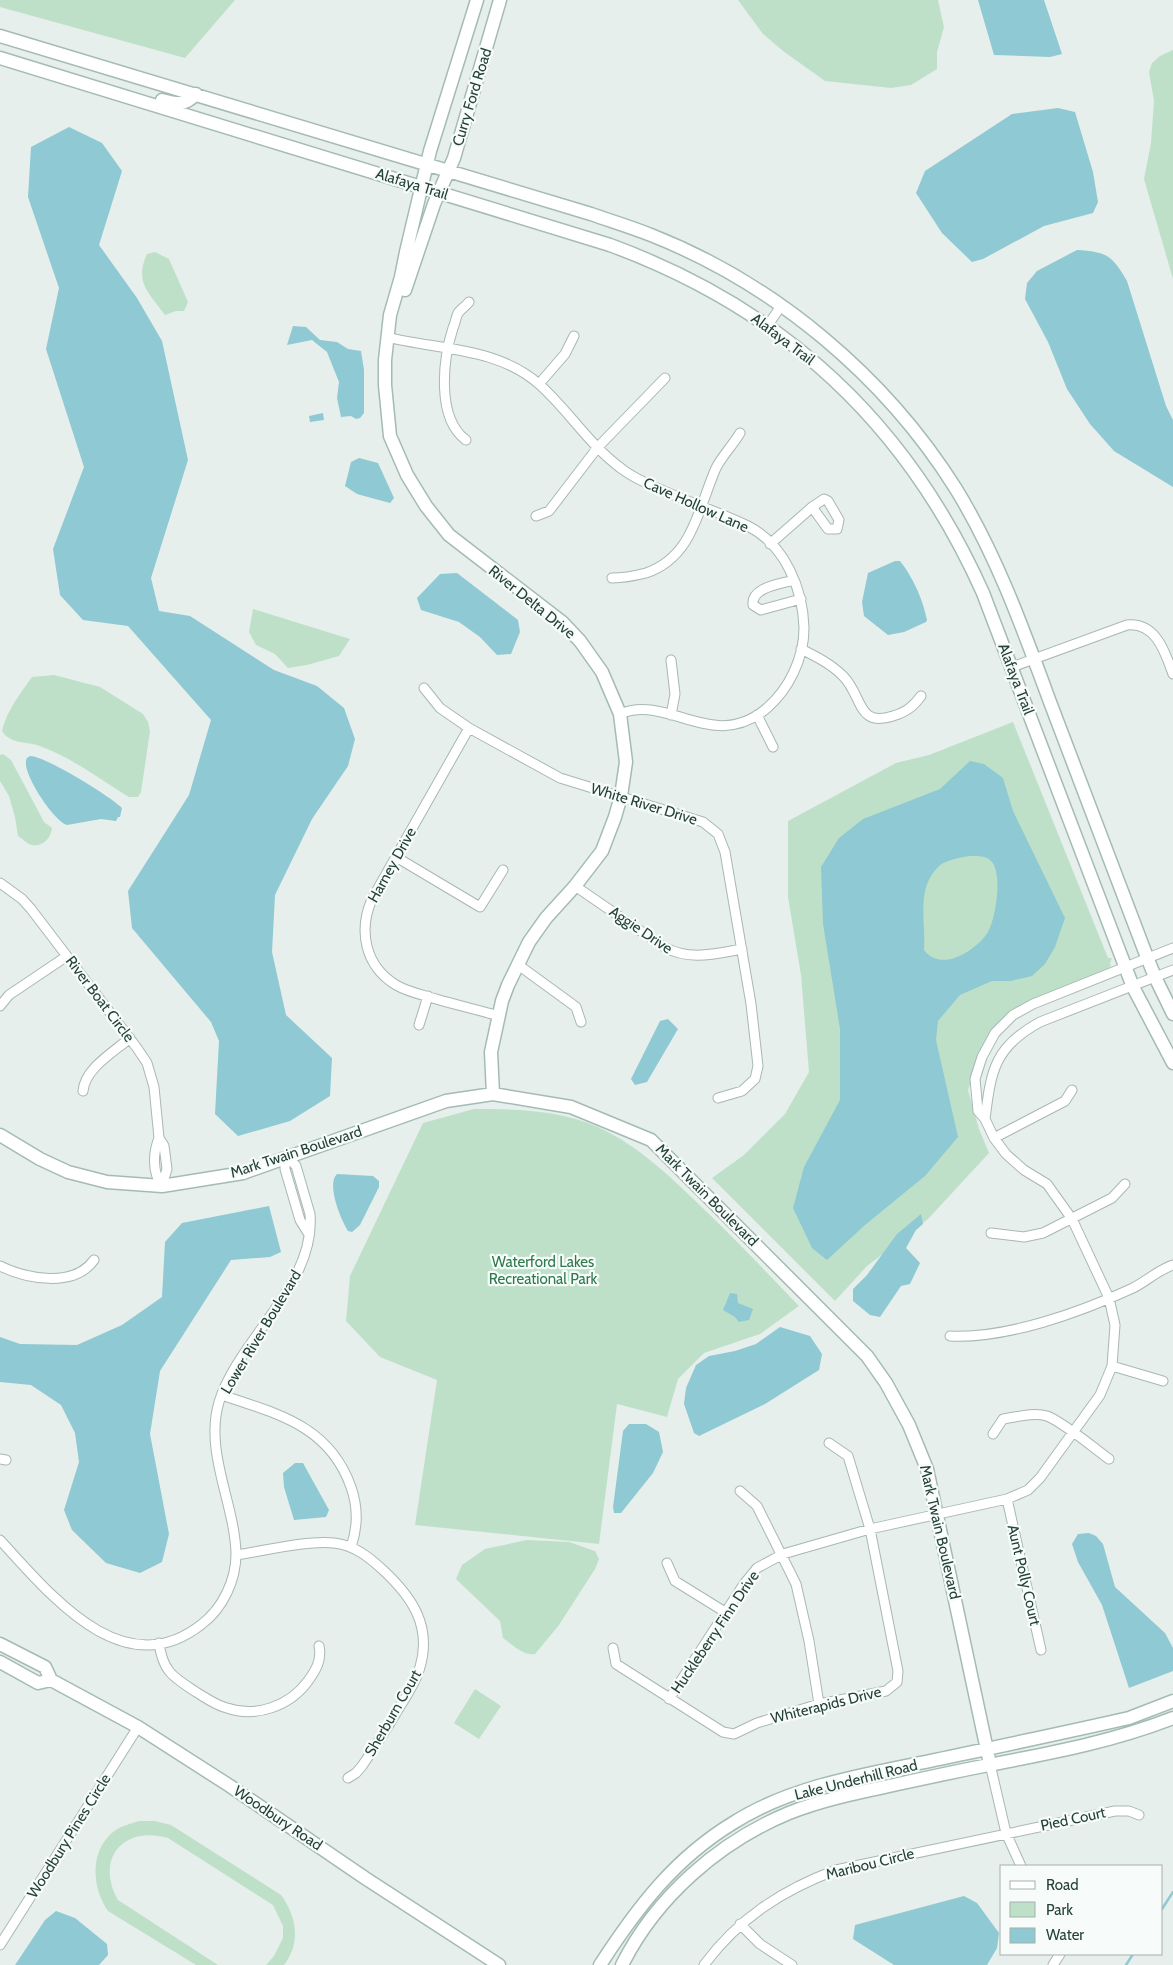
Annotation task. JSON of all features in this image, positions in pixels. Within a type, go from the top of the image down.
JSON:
[{"type":"street","name":"Curry Ford Road","points":[[422,187],[427,164],[477,0]]},
{"type":"street","name":"Curry Ford Road","points":[[439,192],[454,158],[500,0]]},
{"type":"street","name":"Alafaya Trail","points":[[0,36],[591,214],[651,235],[731,274],[780,306],[824,339],[864,376],[902,417],[935,459],[966,508],[992,556],[1034,660],[1147,958],[1173,1014]]},
{"type":"street","name":"Alafaya Trail","points":[[0,58],[585,236],[639,255],[692,280],[768,325],[809,358],[849,394],[885,432],[917,474],[946,519],[971,566],[1012,667],[1133,987],[1173,1064]]},
{"type":"street","points":[[37,70],[84,76],[175,104],[189,102],[196,94]]},
{"type":"street","name":"River Delta Drive","points":[[422,187],[390,315],[387,337],[384,385],[390,436],[407,475],[426,506],[449,535],[562,622],[580,641],[602,672],[620,714],[626,762],[616,817],[602,851],[575,886],[546,918],[517,964],[502,1001],[491,1052],[493,1094]]},
{"type":"street","name":"River Delta Drive","points":[[387,337],[396,317],[439,192]]},
{"type":"street","points":[[466,440],[456,430],[448,406],[444,384],[447,347],[458,314],[469,302]]},
{"type":"street","points":[[768,325],[780,306]]},
{"type":"street","points":[[539,384],[565,354],[574,336]]},
{"type":"street","name":"Cave Hollow Lane","points":[[387,337],[447,347],[493,359],[519,370],[539,384],[622,470],[646,483],[749,527],[770,544],[786,564],[801,598],[804,625],[801,649],[792,677],[776,700],[757,715],[737,723],[719,725],[694,722],[650,709],[630,710],[620,714]]},
{"type":"street","points":[[536,516],[549,511],[598,447],[665,378]]},
{"type":"street","points":[[612,578],[628,578],[660,568],[678,554],[688,538],[717,466],[740,433]]},
{"type":"street","points":[[770,544],[812,507],[824,499],[828,501],[839,520],[837,529],[828,529],[812,507]]},
{"type":"street","points":[[794,580],[758,592],[753,598],[752,605],[760,610],[801,598]]},
{"type":"street","points":[[1012,667],[1134,624],[1146,629],[1163,645],[1173,674]]},
{"type":"street","points":[[801,649],[826,661],[844,676],[854,690],[867,716],[877,720],[901,713],[912,707],[921,696]]},
{"type":"street","points":[[670,660],[675,694],[671,715]]},
{"type":"street","name":"White River Drive","points":[[424,688],[440,708],[468,728],[560,778],[703,822],[718,834],[725,852],[742,949],[758,1066],[755,1079],[742,1092],[718,1098]]},
{"type":"street","points":[[757,715],[772,747]]},
{"type":"street","name":"Harney Drive","points":[[468,728],[372,898],[367,910],[364,931],[367,950],[373,963],[387,979],[407,990],[499,1016]]},
{"type":"street","points":[[396,857],[480,907],[503,870]]},
{"type":"street","name":"River Boat Circle","points":[[0,883],[27,904],[142,1055],[152,1079],[159,1138],[155,1153],[155,1172],[162,1186]]},
{"type":"street","name":"Aggie Drive","points":[[575,886],[677,954],[704,955],[742,949]]},
{"type":"street","name":"Huckleberry Finn Drive","points":[[669,1699],[725,1612],[757,1568],[783,1554],[870,1529],[1007,1499],[1028,1490],[1040,1478],[1100,1395],[1112,1366],[1115,1325],[1109,1298],[1072,1218],[1047,1184],[1024,1170],[1006,1154],[994,1138],[986,1119],[978,1111],[975,1080],[982,1057],[995,1033],[1013,1015],[1033,1004],[1173,948]]},
{"type":"street","points":[[0,1006],[9,995],[67,956]]},
{"type":"street","points":[[517,964],[576,1007],[581,1022]]},
{"type":"street","name":"Huckleberry Finn Drive","points":[[986,1119],[990,1078],[1001,1055],[1018,1036],[1040,1022],[1173,970]]},
{"type":"street","points":[[419,1025],[428,996]]},
{"type":"street","points":[[84,1090],[86,1080],[92,1071],[130,1038]]},
{"type":"street","points":[[994,1138],[1065,1101],[1072,1090]]},
{"type":"street","name":"Mark Twain Boulevard","points":[[0,1135],[40,1159],[68,1172],[107,1182],[162,1186],[243,1173],[446,1101],[493,1094],[571,1107],[651,1140],[867,1356],[886,1383],[909,1425],[927,1469],[987,1749]]},
{"type":"street","name":"Lower River Boulevard","points":[[0,1540],[57,1601],[96,1630],[122,1642],[159,1643],[184,1636],[199,1627],[213,1615],[232,1581],[236,1555],[232,1524],[216,1444],[217,1412],[229,1378],[298,1272],[306,1251],[308,1233],[300,1220],[284,1165],[288,1157]]},
{"type":"street","points":[[991,1233],[1024,1237],[1043,1233],[1112,1198],[1125,1184]]},
{"type":"street","points":[[0,1266],[27,1275],[62,1277],[81,1272],[94,1260]]},
{"type":"street","points":[[950,1336],[968,1337],[1044,1322],[1135,1287],[1173,1265]]},
{"type":"street","points":[[1112,1366],[1163,1381]]},
{"type":"street","points":[[222,1395],[291,1420],[314,1434],[327,1446],[344,1471],[354,1498],[357,1528],[351,1547]]},
{"type":"street","points":[[993,1434],[1003,1419],[1031,1414],[1047,1416],[1109,1459]]},
{"type":"street","points":[[829,1443],[848,1456],[870,1529]]},
{"type":"street","points":[[740,1491],[757,1506],[783,1554],[796,1584],[809,1641],[819,1704]]},
{"type":"street","name":"Aunt Polly Court","points":[[1007,1499],[1041,1650]]},
{"type":"street","name":"Whiterapids Drive","points":[[613,1648],[616,1664],[723,1732],[734,1734],[757,1723],[819,1704],[886,1690],[897,1682],[898,1671],[870,1529]]},
{"type":"street","name":"Sherburn Court","points":[[236,1555],[321,1543],[336,1543],[351,1547],[364,1554],[408,1596],[421,1623],[423,1649],[420,1667],[413,1684],[362,1766],[348,1778]]},
{"type":"street","points":[[667,1563],[675,1581],[725,1612]]},
{"type":"street","points":[[159,1643],[164,1666],[176,1679],[221,1706],[248,1712],[279,1705],[297,1694],[317,1668],[320,1657],[319,1646]]},
{"type":"street","name":"Woodbury Road","points":[[0,1644],[45,1667],[51,1680],[138,1727],[499,1965]]},
{"type":"street","name":"Woodbury Road","points":[[0,1662],[38,1683],[51,1680]]},
{"type":"street","name":"Lake Underhill Road","points":[[600,1965],[641,1905],[664,1877],[733,1823],[791,1795],[844,1779],[1129,1718],[1173,1701]]},
{"type":"street","name":"Lake Underhill Road","points":[[622,1965],[637,1938],[673,1893],[714,1856],[741,1836],[790,1813],[834,1798],[990,1764],[1075,1748],[1137,1732],[1173,1718]]},
{"type":"street","name":"Woodbury Pines Circle","points":[[0,1945],[138,1727]]},
{"type":"street","points":[[987,1749],[1006,1833],[1021,1865]]},
{"type":"street","name":"Pied Court","points":[[1006,1833],[1115,1811],[1129,1811],[1139,1815]]},
{"type":"street","name":"Maribou Circle","points":[[704,1965],[740,1924],[789,1890],[836,1870],[1006,1833]]},
{"type":"street","points":[[740,1924],[760,1944],[792,1965]]},
{"type":"green space","points":[[0,0],[235,0],[185,58],[0,7]]},
{"type":"green space","points":[[738,0],[938,0],[944,27],[937,52],[937,69],[911,85],[891,88],[825,81],[763,34]]},
{"type":"green space","points":[[1173,50],[1173,279],[1144,179],[1151,143],[1154,101],[1149,72],[1152,63],[1160,56]]},
{"type":"green space","points":[[155,252],[169,259],[188,302],[184,311],[176,311],[165,315],[145,287],[142,272],[143,264],[147,254]]},
{"type":"green space","points":[[253,609],[350,639],[339,656],[288,668],[275,654],[256,645],[249,632]]},
{"type":"green space","points":[[54,675],[100,687],[143,714],[148,722],[150,731],[141,792],[138,797],[129,797],[84,768],[49,749],[13,740],[2,731],[11,709],[32,677]]},
{"type":"green space","points":[[1013,722],[1108,958],[1112,958],[1111,966],[1100,975],[1022,1004],[990,1031],[968,1090],[979,1129],[989,1153],[928,1219],[867,1266],[835,1301],[712,1178],[744,1155],[785,1114],[809,1072],[801,975],[788,897],[788,821],[896,763],[929,755]]},
{"type":"green space","points":[[3,754],[11,760],[44,822],[52,828],[48,838],[40,845],[30,844],[18,836],[9,796],[0,781],[0,755]]},
{"type":"green space","name":"Waterford Lakes Recreational Park","points":[[474,1109],[521,1110],[568,1117],[598,1127],[629,1144],[657,1165],[683,1189],[799,1306],[760,1334],[704,1353],[678,1379],[667,1417],[617,1404],[599,1544],[415,1525],[437,1380],[380,1357],[346,1321],[350,1276],[423,1123]]},
{"type":"green space","points":[[527,1540],[569,1542],[595,1551],[599,1559],[595,1569],[559,1625],[535,1654],[522,1651],[503,1638],[500,1621],[456,1579],[462,1565],[485,1549]]},
{"type":"green space","points":[[475,1689],[501,1706],[479,1739],[454,1723]]},
{"type":"green space","points":[[139,1821],[155,1821],[171,1825],[281,1895],[291,1912],[295,1930],[293,1948],[284,1965],[266,1965],[274,1956],[283,1938],[283,1926],[273,1905],[168,1838],[152,1835],[138,1836],[126,1841],[112,1859],[110,1871],[112,1885],[118,1900],[218,1965],[196,1965],[108,1911],[96,1881],[95,1870],[100,1850],[105,1840],[113,1832],[125,1825]]},
{"type":"water","points":[[978,0],[1044,0],[1062,54],[1050,57],[994,55]]},
{"type":"water","points":[[1058,108],[1075,112],[1093,172],[1098,202],[1093,213],[1044,226],[983,259],[972,262],[942,233],[916,193],[925,171],[1012,114]]},
{"type":"water","points":[[69,127],[102,143],[122,171],[99,245],[137,298],[162,341],[188,460],[151,578],[159,611],[190,616],[274,670],[317,686],[344,708],[355,739],[348,766],[312,819],[275,895],[272,952],[286,1015],[332,1058],[330,1096],[290,1121],[238,1136],[215,1114],[219,1041],[211,1022],[132,928],[128,891],[189,795],[211,720],[128,626],[83,620],[60,595],[53,549],[84,467],[46,349],[59,288],[28,197],[31,147]]},
{"type":"water","points":[[1077,250],[1108,256],[1117,265],[1127,281],[1166,406],[1173,420],[1173,487],[1114,451],[1090,424],[1067,389],[1048,342],[1025,299],[1027,283],[1037,271]]},
{"type":"water","points":[[293,326],[306,327],[320,340],[337,342],[348,349],[361,351],[364,370],[364,413],[360,418],[356,419],[351,416],[341,417],[337,398],[339,382],[327,352],[312,340],[287,345]]},
{"type":"water","points":[[323,413],[324,420],[310,422],[309,416]]},
{"type":"water","points":[[359,458],[378,463],[394,498],[390,503],[357,494],[345,486],[351,462]]},
{"type":"water","points":[[895,561],[900,561],[913,581],[927,620],[904,632],[888,635],[864,616],[862,602],[868,573]]},
{"type":"water","points":[[457,573],[518,620],[520,632],[511,654],[497,655],[480,637],[459,622],[421,610],[417,598],[440,574]]},
{"type":"water","points":[[30,756],[63,769],[105,795],[122,808],[120,817],[116,821],[101,819],[67,825],[61,822],[41,797],[30,777],[26,762]]},
{"type":"water","points":[[970,761],[984,764],[1003,778],[1013,811],[1065,918],[1055,947],[1045,964],[1032,976],[1011,981],[992,981],[960,995],[938,1021],[936,1040],[958,1137],[925,1176],[865,1225],[827,1260],[812,1248],[793,1208],[804,1167],[840,1100],[840,1029],[823,924],[821,867],[839,838],[863,819],[940,789]],"holes":[[[969,856],[986,858],[995,867],[997,895],[994,917],[988,932],[975,946],[958,957],[939,960],[931,957],[924,950],[923,907],[926,886],[930,877],[940,865]]]},
{"type":"water","points":[[668,1019],[678,1029],[647,1082],[635,1085],[631,1079],[660,1021]]},
{"type":"water","points":[[337,1174],[373,1176],[379,1181],[379,1187],[360,1225],[352,1232],[348,1231],[345,1226],[336,1202],[333,1186]]},
{"type":"water","points":[[269,1206],[281,1252],[270,1257],[231,1260],[160,1371],[150,1434],[169,1534],[162,1562],[140,1573],[106,1563],[72,1530],[64,1510],[79,1462],[75,1433],[61,1405],[31,1385],[0,1382],[0,1337],[20,1344],[77,1345],[122,1325],[162,1297],[165,1242],[182,1223]]},
{"type":"water","points":[[921,1214],[923,1224],[916,1230],[906,1248],[920,1263],[910,1284],[901,1286],[880,1317],[870,1315],[853,1301],[853,1289],[867,1275],[897,1234]]},
{"type":"water","points":[[730,1293],[737,1294],[738,1303],[753,1309],[749,1320],[739,1322],[735,1317],[723,1310]]},
{"type":"water","points":[[780,1327],[810,1336],[822,1354],[819,1370],[765,1404],[699,1436],[694,1433],[684,1404],[686,1388],[696,1365],[709,1356],[735,1351],[756,1344]]},
{"type":"water","points":[[629,1424],[646,1424],[659,1432],[663,1452],[653,1473],[621,1513],[614,1513],[613,1507],[623,1431]]},
{"type":"water","points":[[295,1463],[303,1463],[329,1510],[326,1517],[294,1520],[284,1487],[283,1473]]},
{"type":"water","points":[[1089,1533],[1096,1536],[1103,1544],[1115,1587],[1165,1633],[1173,1648],[1173,1671],[1129,1688],[1102,1605],[1078,1562],[1072,1544],[1078,1534]]},
{"type":"water","points":[[964,1896],[977,1903],[999,1933],[997,1948],[987,1965],[894,1965],[853,1939],[855,1925]]},
{"type":"water","points":[[56,1911],[75,1918],[107,1944],[108,1955],[99,1965],[15,1965],[45,1920]]},
{"type":"waterway","points":[[1163,1907],[1173,1892]]},
{"type":"waterway","points":[[1126,1965],[1132,1955]]}]
